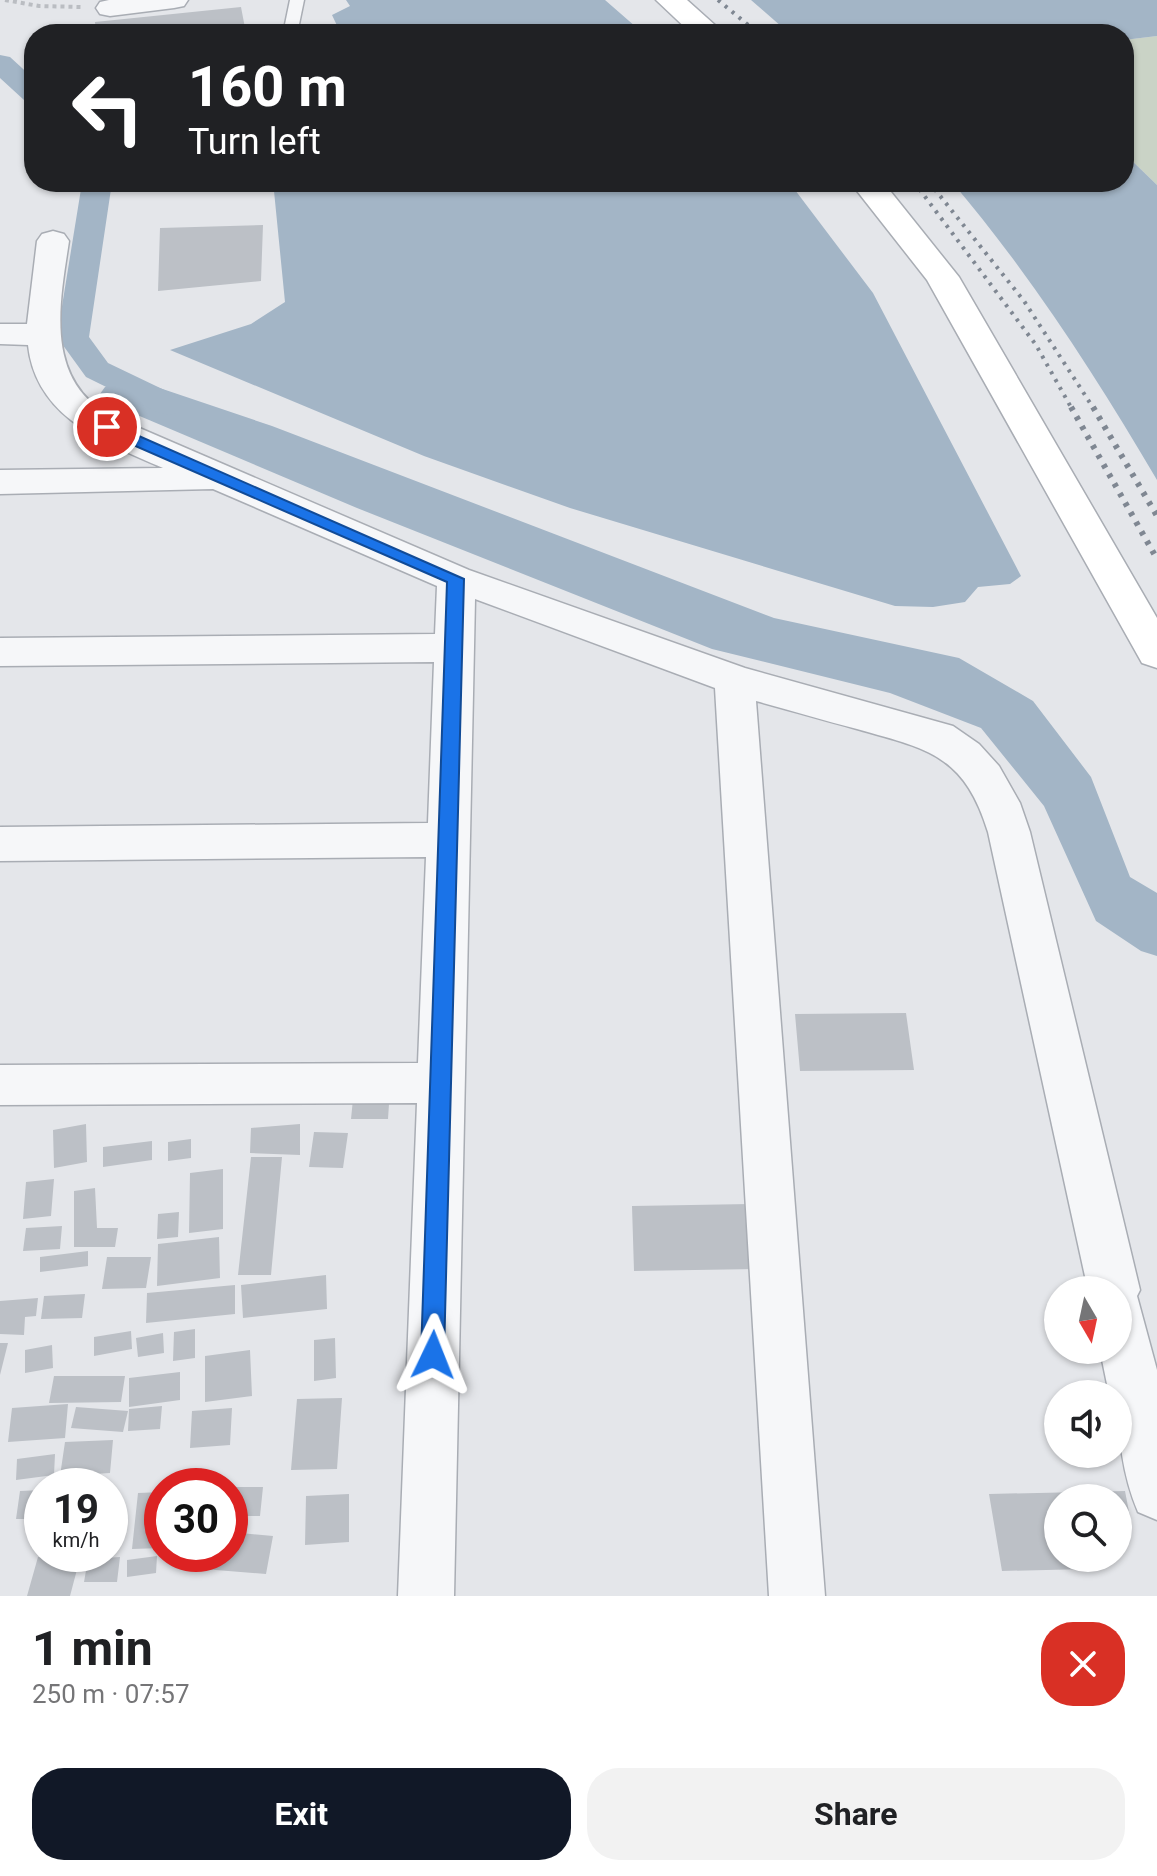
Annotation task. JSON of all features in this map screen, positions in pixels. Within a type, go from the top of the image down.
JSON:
[{"type":"main road","points":[[670,0],[698,24]]},
{"type":"main road","points":[[874,192],[942,277],[1157,653]]},
{"type":"street","points":[[110,8],[174,0]]},
{"type":"street","points":[[53,241],[41,335],[52,376],[62,393],[85,416],[220,479],[456,579],[599,628],[734,680],[939,737],[968,756],[982,771],[999,803],[1009,832],[1111,1276]]},
{"type":"street","points":[[0,334],[41,335]]},
{"type":"street","points":[[0,482],[220,479]]},
{"type":"street","points":[[426,1596],[456,579]]},
{"type":"street","points":[[0,652],[454,648]]},
{"type":"street","points":[[734,680],[797,1596]]},
{"type":"street","points":[[0,844],[448,840]]},
{"type":"street","points":[[0,1085],[441,1083]]},
{"type":"street","points":[[1129,1364],[1157,1493]]},
{"type":"lane","points":[[292,24],[297,0]]},
{"type":"path","points":[[5,0],[39,6],[110,8]]},
{"type":"shaded area","points":[[1157,36],[1157,185],[1134,163],[1134,39]]},
{"type":"water","points":[[346,0],[605,0],[633,24],[336,24],[332,15],[350,6]]},
{"type":"water","points":[[751,0],[1157,0],[1157,36],[1134,39],[1134,24],[779,24]]},
{"type":"water","points":[[1134,163],[1157,185],[1157,480],[1061,326],[960,192],[1134,192]]},
{"type":"water","points":[[274,192],[797,192],[873,293],[1021,576],[1010,584],[978,587],[965,602],[933,607],[895,606],[570,508],[424,456],[170,350],[251,324],[285,302]]},
{"type":"water","points":[[130,378],[272,426],[774,618],[959,658],[1033,701],[1091,777],[1130,877],[1157,893],[1157,956],[1141,951],[1096,921],[1044,806],[981,728],[890,693],[712,649],[357,508],[97,398],[105,387]]},
{"type":"building","points":[[241,7],[244,24],[95,24]]},
{"type":"building","points":[[263,225],[261,281],[158,291],[160,228]]},
{"type":"building","points":[[906,1013],[914,1070],[800,1071],[795,1014]]},
{"type":"building","points":[[354,1089],[390,1089],[388,1119],[351,1119]]},
{"type":"building","points":[[86,1124],[87,1162],[54,1168],[53,1130]]},
{"type":"building","points":[[300,1124],[300,1155],[250,1153],[251,1128]]},
{"type":"building","points":[[314,1132],[348,1133],[343,1168],[309,1167]]},
{"type":"building","points":[[191,1139],[191,1158],[168,1161],[168,1142]]},
{"type":"building","points":[[152,1141],[152,1160],[103,1167],[103,1147]]},
{"type":"building","points":[[251,1157],[282,1157],[271,1275],[238,1275]]},
{"type":"building","points":[[223,1169],[223,1229],[189,1233],[190,1173]]},
{"type":"building","points":[[54,1179],[51,1216],[23,1219],[26,1182]]},
{"type":"building","points":[[95,1188],[97,1228],[118,1228],[115,1247],[74,1247],[74,1191]]},
{"type":"building","points":[[750,1204],[756,1269],[634,1271],[632,1206]]},
{"type":"building","points":[[179,1212],[178,1237],[157,1239],[158,1214]]},
{"type":"building","points":[[62,1226],[60,1249],[23,1251],[26,1228]]},
{"type":"building","points":[[219,1237],[220,1278],[157,1286],[158,1244]]},
{"type":"building","points":[[88,1251],[88,1266],[40,1272],[40,1257]]},
{"type":"building","points":[[107,1257],[151,1257],[146,1288],[102,1289]]},
{"type":"building","points":[[326,1275],[327,1309],[243,1318],[241,1285]]},
{"type":"building","points":[[235,1285],[235,1314],[146,1323],[147,1293]]},
{"type":"building","points":[[85,1294],[82,1318],[41,1319],[44,1296]]},
{"type":"building","points":[[38,1298],[36,1316],[25,1317],[24,1335],[0,1334],[0,1301]]},
{"type":"building","points":[[195,1329],[195,1358],[173,1361],[174,1332]]},
{"type":"building","points":[[131,1331],[132,1349],[94,1356],[94,1337]]},
{"type":"building","points":[[163,1333],[164,1353],[138,1357],[136,1338]]},
{"type":"building","points":[[335,1338],[336,1378],[314,1381],[314,1340]]},
{"type":"building","points":[[0,1343],[8,1343],[0,1375]]},
{"type":"building","points":[[52,1345],[53,1368],[25,1373],[25,1350]]},
{"type":"building","points":[[250,1350],[252,1396],[205,1402],[205,1356]]},
{"type":"building","points":[[180,1372],[180,1400],[129,1407],[129,1378]]},
{"type":"building","points":[[54,1376],[125,1376],[121,1402],[49,1403]]},
{"type":"building","points":[[342,1398],[337,1469],[291,1470],[297,1399]]},
{"type":"building","points":[[68,1404],[65,1438],[8,1442],[12,1408]]},
{"type":"building","points":[[162,1406],[160,1429],[128,1431],[129,1409]]},
{"type":"building","points":[[76,1407],[128,1411],[123,1432],[71,1428]]},
{"type":"building","points":[[232,1408],[230,1445],[190,1448],[192,1411]]},
{"type":"building","points":[[113,1440],[110,1468],[61,1468],[65,1442]]},
{"type":"building","points":[[55,1454],[54,1468],[24,1468],[24,1479],[16,1480],[17,1459]]},
{"type":"building","points":[[248,1487],[263,1487],[260,1516],[248,1516]]},
{"type":"building","points":[[20,1491],[24,1491],[24,1519],[16,1519]]},
{"type":"building","points":[[138,1493],[144,1493],[144,1549],[132,1549]]},
{"type":"building","points":[[1044,1493],[1044,1570],[1002,1571],[989,1494]]},
{"type":"building","points":[[349,1494],[349,1542],[305,1545],[306,1496]]},
{"type":"building","points":[[248,1534],[273,1536],[266,1574],[241,1572],[248,1572]]},
{"type":"building","points":[[144,1558],[144,1572],[156,1573],[127,1577],[128,1560]]},
{"type":"building","points":[[34,1572],[76,1572],[70,1596],[27,1596]]},
{"type":"building","points":[[86,1572],[118,1572],[117,1582],[84,1582]]},
{"type":"waterway","points":[[0,63],[24,85]]},
{"type":"waterway","points":[[96,192],[73,337],[97,370],[169,405]]},
{"type":"railway","points":[[718,0],[747,24]]},
{"type":"railway","points":[[921,192],[1036,345],[1072,409]]},
{"type":"railway","points":[[937,192],[1024,301],[1094,409]]},
{"type":"railway","points":[[1071,407],[1157,559]]},
{"type":"railway","points":[[1093,407],[1157,516]]},
{"type":"route","points":[[107,427],[128,439],[456,579],[433,1355]]}]
